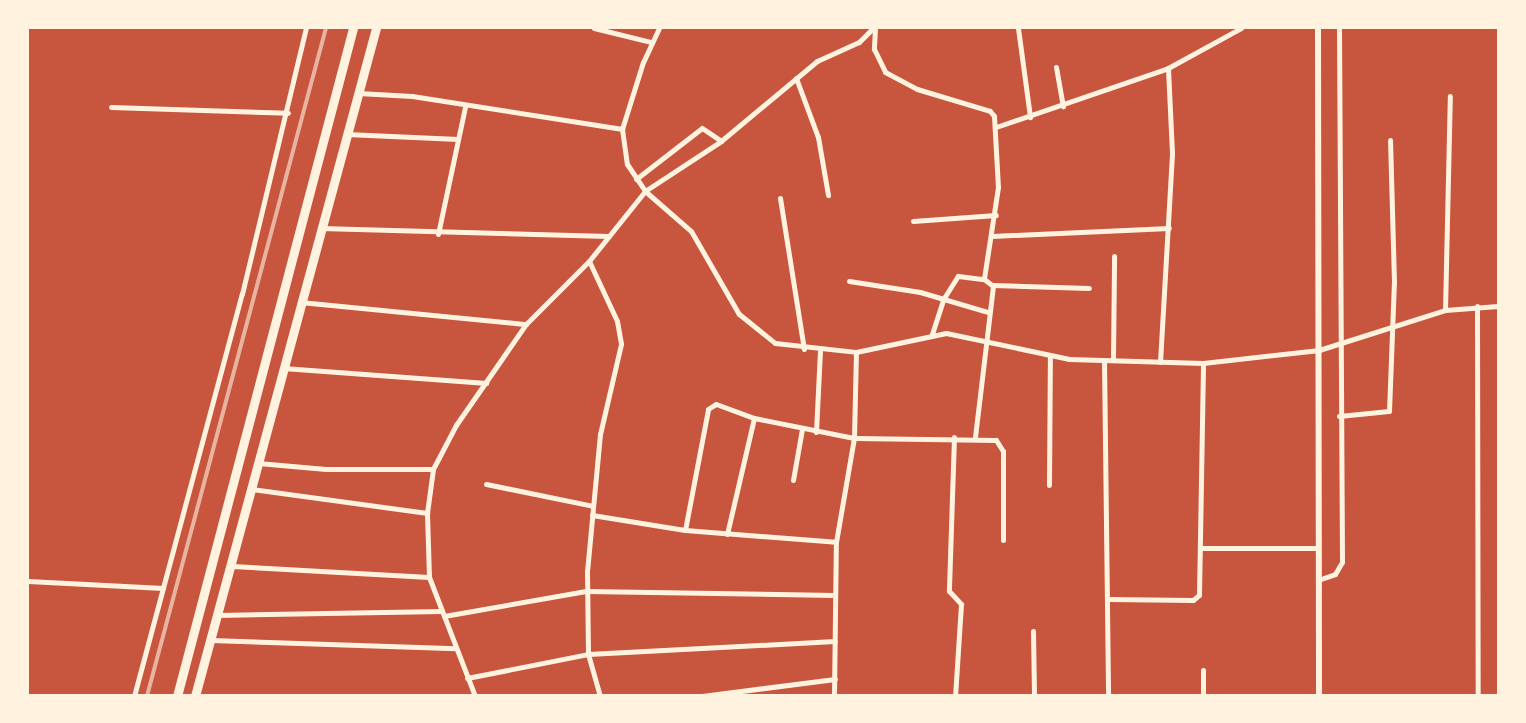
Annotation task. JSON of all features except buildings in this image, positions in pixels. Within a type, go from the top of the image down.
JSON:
[{"type":"highway","points":[[177,696],[353,28]]},
{"type":"highway","points":[[195,696],[232,566],[318,228],[376,28]]},
{"type":"street","points":[[134,696],[288,112],[306,28]]},
{"type":"street","points":[[594,28],[652,42]]},
{"type":"street","points":[[659,28],[652,42],[622,129],[622,147],[636,180],[645,191],[691,231],[750,327],[774,343],[820,351],[856,352],[932,334],[963,334],[1050,356],[1104,360],[1203,363],[1319,350],[1445,310],[1477,306],[1498,306]]},
{"type":"street","points":[[475,696],[429,577],[427,513],[433,469],[486,383],[526,324],[589,261],[645,191],[721,141],[817,62],[859,42],[874,28]]},
{"type":"street","points":[[874,28],[874,49],[884,72],[935,96],[990,111],[996,127],[996,215],[984,279]]},
{"type":"street","points":[[1018,28],[1030,117]]},
{"type":"street","points":[[996,127],[1063,106],[1168,68],[1241,28]]},
{"type":"street","points":[[1318,28],[1319,350],[1317,548],[1319,696]]},
{"type":"street","points":[[1318,580],[1335,574],[1342,562],[1339,416],[1339,28]]},
{"type":"street","points":[[1056,67],[1063,106]]},
{"type":"street","points":[[1160,362],[1169,228],[1173,124],[1168,68]]},
{"type":"street","points":[[796,78],[818,136],[828,195]]},
{"type":"street","points":[[358,93],[412,96],[465,107],[622,129]]},
{"type":"street","points":[[1445,310],[1450,96]]},
{"type":"street","points":[[111,107],[288,112]]},
{"type":"street","points":[[438,234],[465,107]]},
{"type":"street","points":[[636,180],[702,128],[721,141]]},
{"type":"street","points":[[346,134],[458,139]]},
{"type":"street","points":[[1339,416],[1390,411],[1393,326],[1390,140]]},
{"type":"street","points":[[780,198],[804,349]]},
{"type":"street","points":[[913,221],[996,215]]},
{"type":"street","points":[[318,228],[438,234],[609,236]]},
{"type":"street","points":[[992,236],[1169,228]]},
{"type":"street","points":[[1113,360],[1114,256]]},
{"type":"street","points":[[589,261],[617,321],[621,344],[600,434],[586,591],[588,654],[600,696]]},
{"type":"street","points":[[932,334],[944,298],[960,274],[984,279],[993,285],[1089,288]]},
{"type":"street","points":[[849,281],[944,298],[988,312]]},
{"type":"street","points":[[975,438],[988,312],[993,285]]},
{"type":"street","points":[[299,302],[526,324]]},
{"type":"street","points":[[1477,306],[1478,696]]},
{"type":"street","points":[[816,432],[820,351]]},
{"type":"street","points":[[834,696],[836,542],[854,438],[856,352]]},
{"type":"street","points":[[1049,485],[1050,356]]},
{"type":"street","points":[[1104,360],[1108,696]]},
{"type":"street","points":[[1108,599],[1197,599],[1201,548],[1203,363]]},
{"type":"street","points":[[282,368],[486,383]]},
{"type":"street","points":[[685,530],[708,409],[718,405],[754,418],[816,432],[854,438],[954,437],[996,440],[1003,451],[1003,540]]},
{"type":"street","points":[[727,534],[754,418]]},
{"type":"street","points":[[793,480],[802,429]]},
{"type":"street","points":[[954,437],[949,591],[961,604],[955,696]]},
{"type":"street","points":[[258,463],[326,469],[433,469]]},
{"type":"street","points":[[486,484],[593,506]]},
{"type":"street","points":[[252,489],[427,513]]},
{"type":"street","points":[[592,515],[685,530],[836,542]]},
{"type":"street","points":[[1201,548],[1317,548]]},
{"type":"street","points":[[232,566],[429,577]]},
{"type":"street","points":[[28,581],[163,588]]},
{"type":"street","points":[[217,614],[443,613],[586,591],[835,595]]},
{"type":"street","points":[[1033,631],[1034,696]]},
{"type":"street","points":[[210,640],[456,648]]},
{"type":"street","points":[[467,678],[588,654],[835,641]]},
{"type":"street","points":[[1203,670],[1203,696]]},
{"type":"street","points":[[702,696],[835,679]]},
{"type":"railway","points":[[147,696],[326,28]]}]
